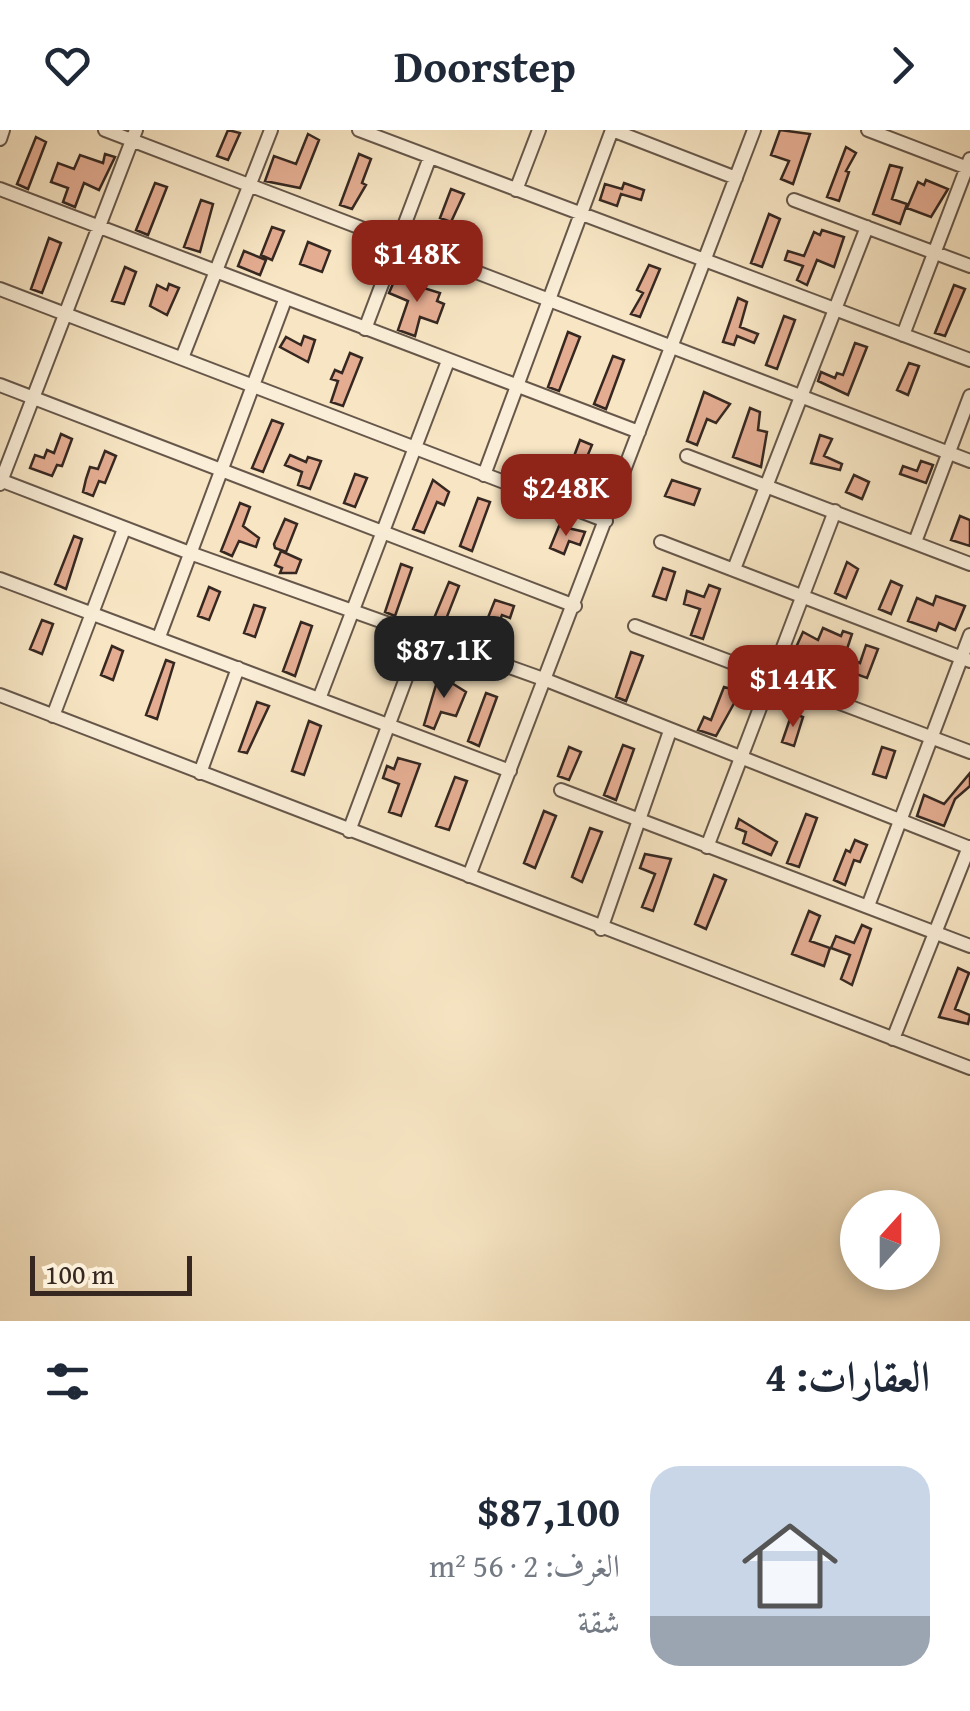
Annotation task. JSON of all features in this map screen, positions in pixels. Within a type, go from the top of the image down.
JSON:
[{"type":"street","points":[[0,139],[3,130]]},
{"type":"street","points":[[106,130],[134,135],[249,185],[670,350],[970,461]]},
{"type":"street","points":[[182,358],[271,130]]},
{"type":"street","points":[[359,130],[970,360]]},
{"type":"street","points":[[516,190],[538,130]]},
{"type":"street","points":[[484,475],[612,130],[736,178]]},
{"type":"street","points":[[468,876],[575,606],[754,130]]},
{"type":"street","points":[[868,130],[969,165],[903,334]]},
{"type":"street","points":[[134,135],[0,482],[352,613],[546,680],[970,848],[893,1039]]},
{"type":"street","points":[[365,329],[430,157]]},
{"type":"street","points":[[0,189],[640,432]]},
{"type":"street","points":[[794,200],[970,266]]},
{"type":"street","points":[[734,569],[867,227]]},
{"type":"street","points":[[0,290],[606,521]]},
{"type":"street","points":[[159,637],[285,300]]},
{"type":"street","points":[[319,698],[448,361]]},
{"type":"street","points":[[0,386],[575,606]]},
{"type":"street","points":[[914,542],[970,396]]},
{"type":"street","points":[[687,456],[970,564]]},
{"type":"street","points":[[708,847],[836,511]]},
{"type":"street","points":[[53,716],[124,529]]},
{"type":"street","points":[[660,542],[966,659]]},
{"type":"street","points":[[0,579],[510,771]]},
{"type":"street","points":[[635,626],[970,752]]},
{"type":"street","points":[[868,906],[930,738],[966,659],[970,635]]},
{"type":"street","points":[[348,831],[422,638]]},
{"type":"street","points":[[200,773],[238,668]]},
{"type":"street","points":[[0,695],[600,929],[970,1068]]},
{"type":"street","points":[[600,929],[670,731]]},
{"type":"street","points":[[561,790],[970,946]]},
{"type":"building","points":[[228,130],[240,133],[228,160],[217,156]]},
{"type":"building","points":[[780,130],[810,134],[793,184],[781,179],[789,161],[771,155]]},
{"type":"building","points":[[308,134],[319,140],[300,188],[265,181],[274,156],[296,164]]},
{"type":"building","points":[[36,137],[46,142],[28,189],[17,184]]},
{"type":"building","points":[[846,147],[856,153],[846,171],[849,172],[839,201],[827,197]]},
{"type":"building","points":[[105,154],[115,157],[99,190],[84,183],[75,207],[63,202],[68,188],[51,182],[58,163],[74,169],[80,155],[103,163]]},
{"type":"building","points":[[359,154],[371,159],[362,183],[366,185],[352,209],[340,205]]},
{"type":"building","points":[[890,165],[902,168],[892,199],[907,204],[900,224],[873,214]]},
{"type":"building","points":[[926,180],[948,189],[931,217],[907,208],[918,182],[924,185]]},
{"type":"building","points":[[155,183],[167,187],[148,235],[136,230]]},
{"type":"building","points":[[624,183],[644,190],[641,200],[621,194],[617,206],[600,200],[605,184],[622,189]]},
{"type":"building","points":[[451,189],[464,194],[451,222],[440,218]]},
{"type":"building","points":[[201,200],[213,204],[200,252],[184,247]]},
{"type":"building","points":[[769,214],[780,219],[762,267],[751,263]]},
{"type":"building","points":[[272,227],[284,231],[272,260],[261,255]]},
{"type":"building","points":[[822,230],[844,237],[834,267],[817,260],[807,285],[797,280],[803,266],[785,260],[788,251],[804,256],[814,232],[820,235]]},
{"type":"building","points":[[49,238],[61,243],[42,293],[31,289]]},
{"type":"building","points":[[308,242],[330,251],[322,272],[300,264]]},
{"type":"building","points":[[244,251],[266,260],[260,275],[238,266]]},
{"type":"building","points":[[649,265],[660,269],[640,317],[631,314],[643,293],[637,290]]},
{"type":"building","points":[[125,267],[136,272],[124,304],[112,301]]},
{"type":"building","points":[[395,279],[440,293],[437,301],[444,304],[437,323],[420,317],[415,336],[398,330],[408,301],[389,293]]},
{"type":"building","points":[[169,284],[179,288],[167,315],[150,306],[157,285],[167,290]]},
{"type":"building","points":[[954,285],[965,289],[945,336],[935,333]]},
{"type":"building","points":[[738,298],[747,302],[740,327],[758,334],[754,343],[737,336],[734,345],[723,342]]},
{"type":"building","points":[[784,316],[795,320],[777,369],[766,365]]},
{"type":"building","points":[[568,332],[580,337],[559,391],[548,387]]},
{"type":"building","points":[[304,336],[315,340],[308,362],[280,347],[286,337],[301,345]]},
{"type":"building","points":[[855,343],[867,347],[848,395],[818,381],[821,372],[835,378],[837,373],[843,375]]},
{"type":"building","points":[[350,353],[362,358],[343,406],[331,402],[338,381],[331,379],[335,370],[342,373]]},
{"type":"building","points":[[613,356],[624,360],[606,409],[594,404]]},
{"type":"building","points":[[909,363],[919,366],[908,395],[897,390]]},
{"type":"building","points":[[704,392],[730,404],[716,423],[707,419],[697,445],[687,441]]},
{"type":"building","points":[[750,408],[760,412],[758,430],[767,432],[761,467],[733,457]]},
{"type":"building","points":[[272,420],[283,424],[263,472],[252,468]]},
{"type":"building","points":[[61,434],[72,439],[62,466],[57,465],[52,476],[30,468],[35,455],[44,458],[47,450],[54,453]]},
{"type":"building","points":[[820,435],[832,439],[824,456],[842,464],[840,470],[811,463]]},
{"type":"building","points":[[580,440],[592,445],[572,493],[562,489]]},
{"type":"building","points":[[105,451],[116,456],[105,483],[99,481],[93,496],[83,492],[86,479],[90,467],[98,469]]},
{"type":"building","points":[[290,455],[306,462],[308,457],[321,461],[310,489],[298,485],[302,472],[285,465]]},
{"type":"building","points":[[921,461],[933,465],[926,483],[900,474],[903,466],[917,471]]},
{"type":"building","points":[[355,474],[367,478],[355,507],[344,503]]},
{"type":"building","points":[[854,475],[869,482],[862,499],[846,492]]},
{"type":"building","points":[[433,480],[449,492],[444,505],[437,502],[424,533],[413,529]]},
{"type":"building","points":[[672,480],[700,489],[694,505],[665,496]]},
{"type":"building","points":[[478,498],[490,502],[472,551],[460,546]]},
{"type":"building","points":[[240,503],[250,507],[243,526],[259,538],[256,547],[239,541],[232,556],[221,551]]},
{"type":"building","points":[[960,516],[970,520],[970,546],[951,540]]},
{"type":"building","points":[[285,519],[297,524],[286,552],[274,544]]},
{"type":"building","points":[[559,526],[585,532],[580,545],[569,541],[564,554],[550,548]]},
{"type":"building","points":[[74,536],[82,539],[66,589],[55,584]]},
{"type":"building","points":[[281,551],[301,560],[296,573],[280,573],[282,568],[275,565]]},
{"type":"building","points":[[847,562],[858,569],[846,598],[835,593]]},
{"type":"building","points":[[401,564],[412,568],[395,616],[385,612]]},
{"type":"building","points":[[663,568],[675,572],[666,600],[653,596]]},
{"type":"building","points":[[891,581],[902,586],[891,614],[879,609]]},
{"type":"building","points":[[449,582],[459,586],[441,632],[430,628]]},
{"type":"building","points":[[709,585],[720,589],[703,639],[691,635],[700,609],[684,604],[687,591],[704,597]]},
{"type":"building","points":[[209,587],[220,592],[209,620],[198,616]]},
{"type":"building","points":[[936,596],[965,606],[955,630],[939,623],[936,631],[908,621],[917,598],[933,605]]},
{"type":"building","points":[[495,600],[514,606],[510,618],[502,615],[488,649],[477,645]]},
{"type":"building","points":[[254,605],[265,608],[255,637],[244,633]]},
{"type":"building","points":[[42,620],[53,624],[42,654],[30,649]]},
{"type":"building","points":[[301,622],[312,626],[295,676],[283,671]]},
{"type":"building","points":[[823,628],[841,636],[843,631],[852,634],[843,661],[845,657],[860,663],[866,645],[878,649],[867,678],[848,671],[842,686],[834,682],[842,663],[824,657],[816,680],[805,676],[809,663],[792,656],[803,632],[818,640]]},
{"type":"building","points":[[112,646],[123,651],[113,680],[101,675]]},
{"type":"building","points":[[631,652],[643,656],[626,701],[616,697]]},
{"type":"building","points":[[166,660],[174,663],[157,719],[146,715]]},
{"type":"building","points":[[439,675],[466,692],[456,716],[441,712],[434,729],[424,725]]},
{"type":"building","points":[[724,687],[735,690],[732,697],[737,698],[716,736],[698,730],[704,717],[711,720]]},
{"type":"building","points":[[486,693],[497,697],[479,746],[468,741]]},
{"type":"building","points":[[257,702],[269,706],[247,753],[239,751]]},
{"type":"building","points":[[792,713],[803,717],[794,746],[782,742]]},
{"type":"building","points":[[309,721],[321,726],[304,775],[292,771]]},
{"type":"building","points":[[623,745],[634,749],[616,800],[604,795]]},
{"type":"building","points":[[569,747],[581,752],[569,780],[558,776]]},
{"type":"building","points":[[882,747],[895,751],[886,778],[873,774]]},
{"type":"building","points":[[398,758],[420,764],[401,816],[389,812],[399,784],[383,778],[387,766],[394,769]]},
{"type":"building","points":[[970,773],[970,786],[955,799],[944,826],[917,816],[924,795],[944,804]]},
{"type":"building","points":[[455,777],[467,781],[449,830],[436,826]]},
{"type":"building","points":[[544,811],[556,816],[535,868],[524,863]]},
{"type":"building","points":[[806,814],[817,818],[799,867],[787,863]]},
{"type":"building","points":[[739,819],[777,842],[771,855],[743,843],[746,832],[736,828]]},
{"type":"building","points":[[590,828],[602,832],[582,882],[572,877]]},
{"type":"building","points":[[855,840],[867,845],[860,862],[854,860],[845,885],[834,880],[846,850],[850,852]]},
{"type":"building","points":[[645,854],[671,859],[653,911],[642,907],[655,874],[640,868]]},
{"type":"building","points":[[714,875],[726,880],[706,929],[695,924]]},
{"type":"building","points":[[809,911],[820,916],[810,941],[830,948],[824,966],[792,954]]},
{"type":"building","points":[[862,925],[871,929],[852,985],[841,979],[850,955],[831,948],[836,936],[854,943]]},
{"type":"building","points":[[958,968],[969,973],[955,1009],[970,1015],[968,1024],[939,1017]]}]
